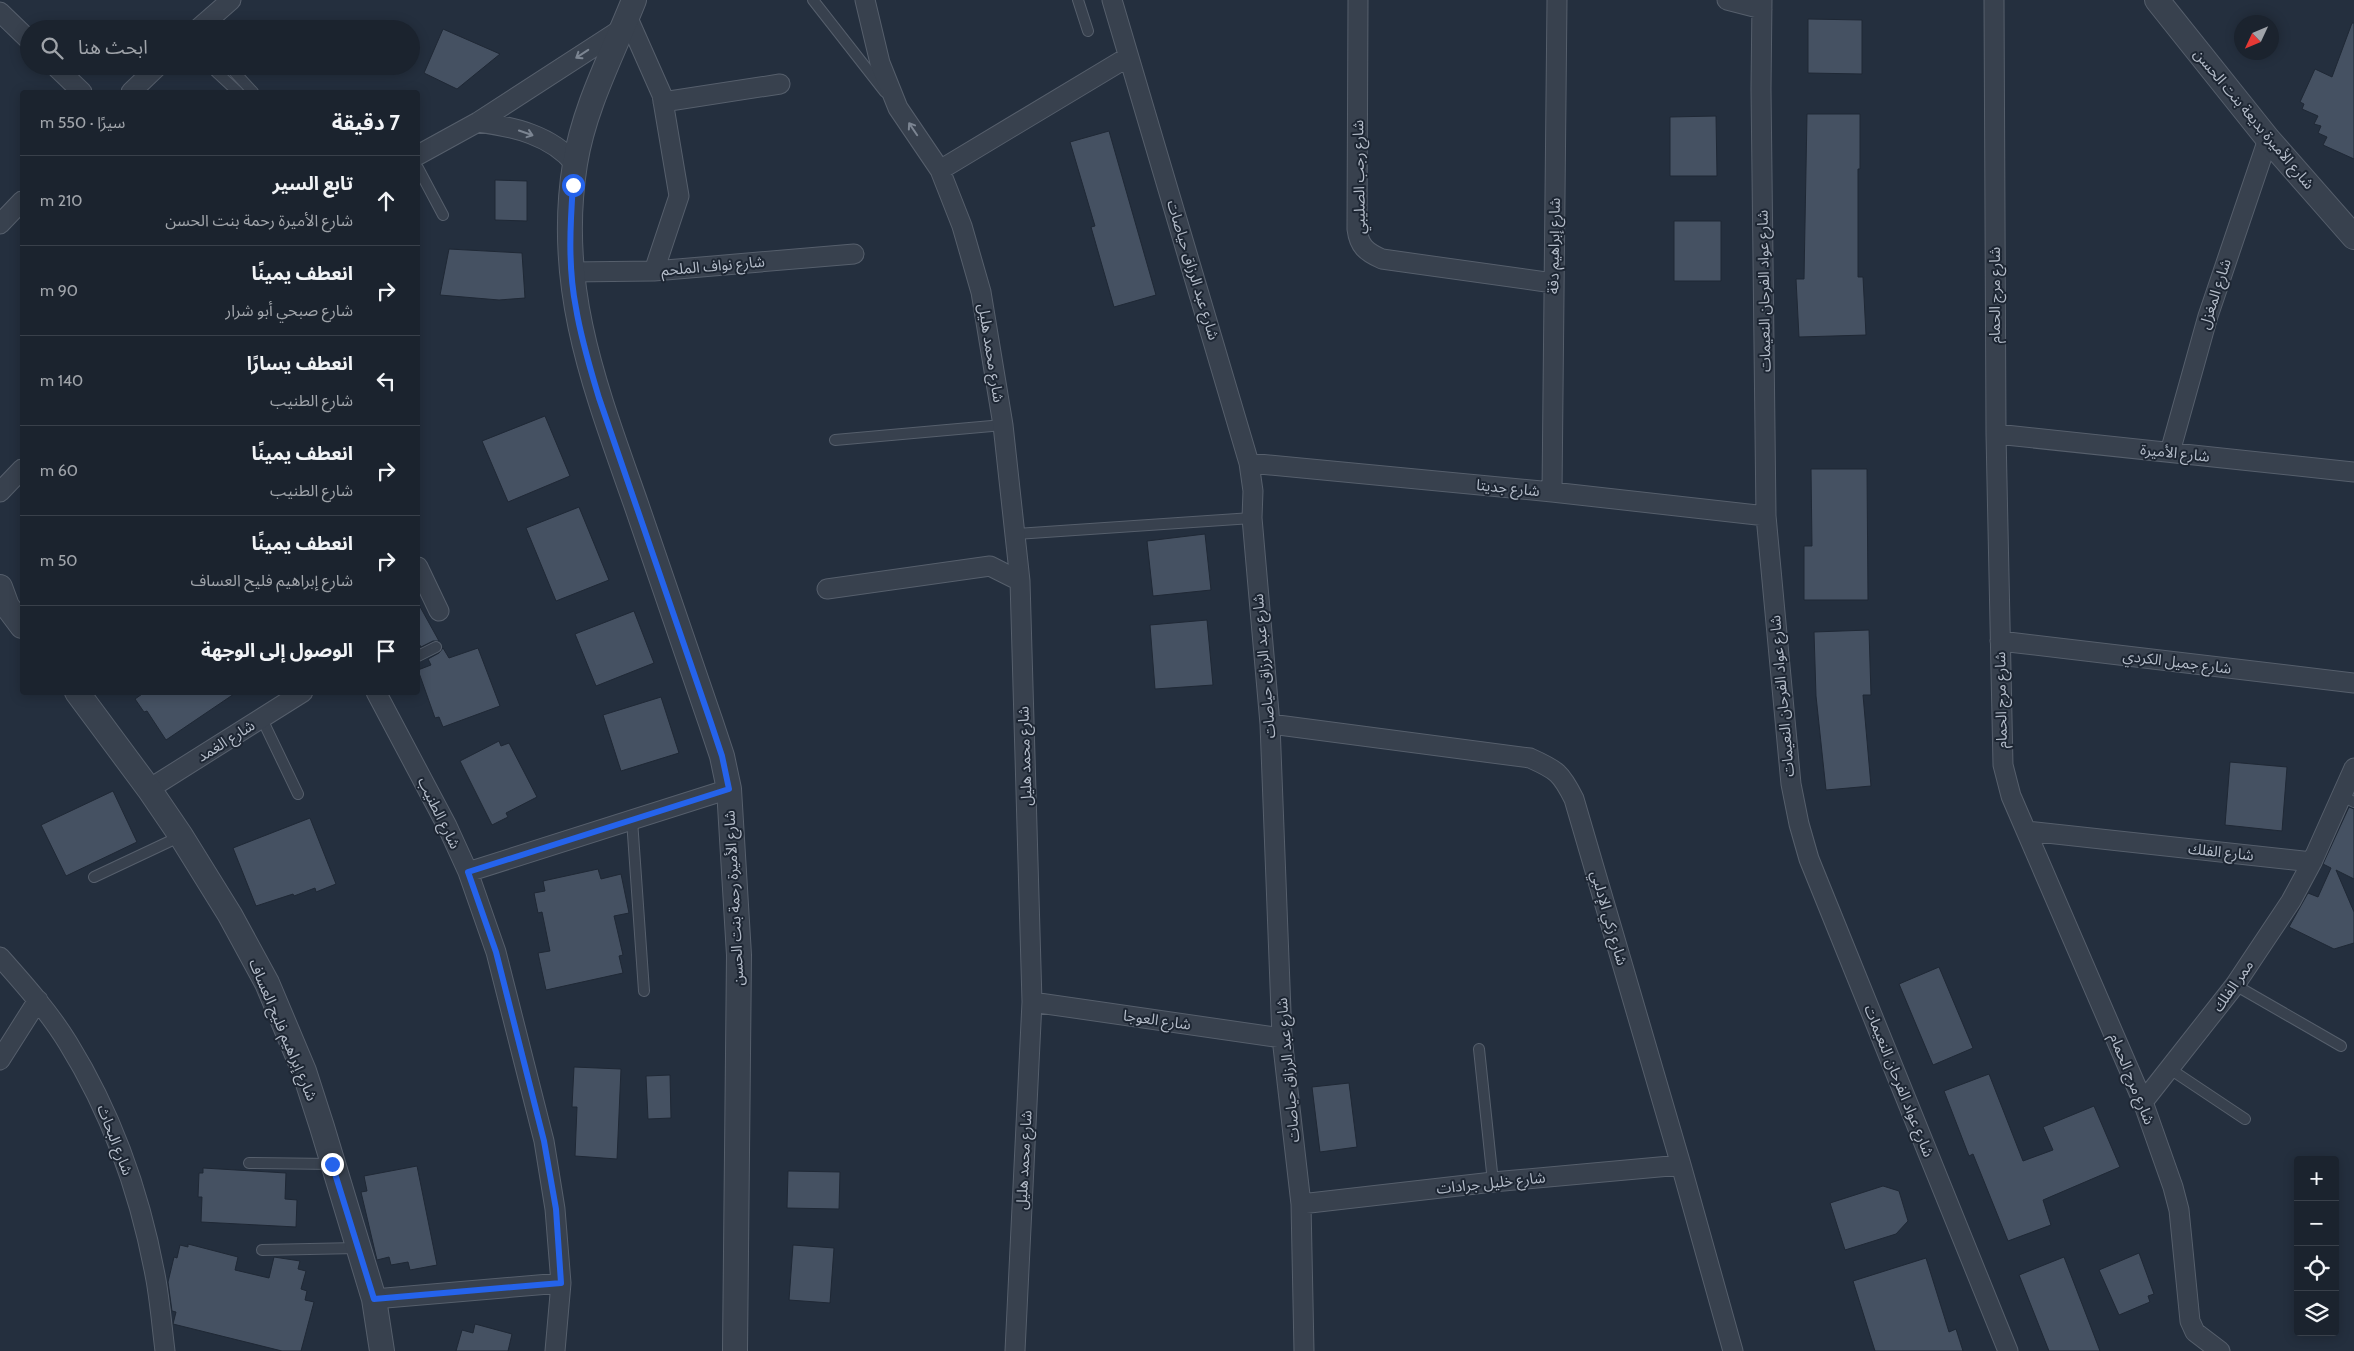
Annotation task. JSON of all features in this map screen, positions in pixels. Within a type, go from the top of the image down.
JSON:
[{"type":"street","points":[[208,20],[231,0]]},
{"type":"street","name":"شارع محمد هليل","points":[[865,0],[880,63],[898,108],[940,170],[962,226],[981,292],[1003,424],[1016,534],[1020,581],[1032,1002],[1015,1351]]},
{"type":"street","name":"شارع عبد الرزاق حياصات","points":[[1112,0],[1250,463],[1253,491],[1252,518],[1270,724],[1282,1038],[1301,1204],[1304,1351]]},
{"type":"street","name":"شارع رجب الصليبي","points":[[1358,0],[1357,229],[1362,247],[1370,254],[1382,259],[1553,283]]},
{"type":"street","name":"شارع إبراهيم دقة","points":[[1552,492],[1557,0]]},
{"type":"street","points":[[1728,0],[1762,5]]},
{"type":"street","name":"شارع مرج الحمام","points":[[1994,0],[1996,434],[2003,765],[2011,796],[2143,1102],[2173,1186],[2179,1210],[2190,1321],[2195,1332],[2220,1351]]},
{"type":"street","name":"شارع الأميرة بديعة بنت الحسن","points":[[2157,0],[2268,139],[2354,237]]},
{"type":"street","name":"شارع عواد الفرحان النعيمات","points":[[1762,5],[1760,88],[1766,516],[1782,708],[1791,784],[1799,824],[1809,859],[2008,1351]]},
{"type":"street","points":[[0,12],[20,31]]},
{"type":"street","points":[[420,154],[478,122],[628,15],[662,95],[679,196],[654,271]]},
{"type":"street","name":"شارع الأميرة رحمة بنت الحسن","points":[[628,15],[584,124],[575,164],[571,217],[571,272],[575,307],[599,398],[722,756],[729,789],[739,955],[735,1351]]},
{"type":"street","points":[[940,170],[1128,57]]},
{"type":"street","points":[[64,75],[80,90]]},
{"type":"street","points":[[133,90],[149,75]]},
{"type":"street","points":[[663,102],[780,84]]},
{"type":"street","points":[[478,122],[506,126],[545,139],[565,152],[575,164]]},
{"type":"street","name":"شارع المغزل","points":[[2170,452],[2208,316],[2268,139]]},
{"type":"street","points":[[0,224],[20,203]]},
{"type":"street","name":"شارع نواف الملحم","points":[[571,272],[654,271],[854,254]]},
{"type":"street","name":"شارع الأميرة","points":[[1996,434],[2354,472]]},
{"type":"street","name":"شارع جديتا","points":[[1250,463],[1552,492],[1766,516]]},
{"type":"street","points":[[0,492],[20,471]]},
{"type":"street","points":[[827,589],[990,566],[1020,581]]},
{"type":"street","points":[[420,571],[439,611]]},
{"type":"street","points":[[2,599],[20,623]]},
{"type":"street","name":"شارع جميل الكردي","points":[[2000,642],[2354,684]]},
{"type":"street","name":"شارع إبراهيم فليح العساف","points":[[79,695],[149,789],[181,836],[230,915],[267,982],[304,1071],[374,1299],[382,1351]]},
{"type":"street","name":"شارع الغمد","points":[[149,789],[298,695]]},
{"type":"street","name":"شارع الطنيب","points":[[378,695],[447,826],[468,872],[496,952],[544,1141],[556,1209],[561,1283],[555,1351]]},
{"type":"street","name":"شارع زكي الإدلبي","points":[[1270,724],[1530,758],[1554,768],[1565,782],[1574,800],[1681,1165],[1732,1351]]},
{"type":"street","points":[[2312,862],[2348,798],[2354,768]]},
{"type":"street","points":[[468,872],[729,789]]},
{"type":"street","name":"شارع الفلك","points":[[2027,831],[2312,862]]},
{"type":"street","name":"ممر الفلك","points":[[2143,1102],[2235,985],[2291,901],[2312,862]]},
{"type":"street","name":"شارع البحاث","points":[[0,957],[38,1000],[67,1042],[94,1088],[118,1144],[138,1206],[156,1279],[165,1351]]},
{"type":"street","points":[[0,1060],[38,1000]]},
{"type":"street","name":"شارع العوجا","points":[[1032,1002],[1282,1038]]},
{"type":"street","name":"شارع خليل جرادات","points":[[1301,1204],[1493,1182],[1681,1165]]},
{"type":"street","points":[[374,1299],[561,1283]]},
{"type":"lane","points":[[813,0],[898,108]]},
{"type":"lane","points":[[1078,0],[1088,30]]},
{"type":"lane","points":[[220,75],[236,90]]},
{"type":"lane","points":[[237,75],[251,90]]},
{"type":"lane","points":[[420,172],[443,216]]},
{"type":"lane","points":[[834,440],[1003,424]]},
{"type":"lane","points":[[1016,534],[1252,518]]},
{"type":"lane","points":[[420,655],[436,647]]},
{"type":"lane","points":[[262,719],[298,794]]},
{"type":"lane","points":[[632,820],[644,991]]},
{"type":"lane","points":[[94,877],[181,836]]},
{"type":"lane","points":[[2235,985],[2341,1046]]},
{"type":"lane","points":[[1479,1049],[1493,1182]]},
{"type":"lane","points":[[2170,1069],[2245,1119]]},
{"type":"lane","points":[[249,1163],[332,1164]]},
{"type":"lane","points":[[262,1250],[357,1248]]},
{"type":"building","points":[[1808,19],[1862,20],[1862,74],[1808,73]]},
{"type":"building","points":[[2352,23],[2354,23],[2354,159],[2323,145],[2327,137],[2318,133],[2321,126],[2314,124],[2318,116],[2302,109],[2304,104],[2300,102],[2315,69],[2332,77]]},
{"type":"building","points":[[443,29],[500,54],[457,89],[424,73]]},
{"type":"building","points":[[1807,114],[1860,114],[1858,277],[1863,277],[1866,335],[1799,337],[1796,279],[1804,279]]},
{"type":"building","points":[[1716,116],[1717,176],[1670,176],[1670,117]]},
{"type":"building","points":[[1109,131],[1156,295],[1114,307],[1091,227],[1095,226],[1070,142]]},
{"type":"building","points":[[495,180],[527,181],[527,221],[495,220]]},
{"type":"building","points":[[1674,221],[1721,221],[1721,281],[1674,281]]},
{"type":"building","points":[[449,249],[522,253],[525,298],[499,300],[440,295]]},
{"type":"building","points":[[545,416],[570,476],[508,502],[482,441]]},
{"type":"building","points":[[1811,469],[1867,469],[1868,600],[1804,600],[1804,546],[1812,546]]},
{"type":"building","points":[[579,507],[609,580],[556,601],[526,528]]},
{"type":"building","points":[[1205,534],[1211,590],[1153,596],[1147,541]]},
{"type":"building","points":[[420,607],[439,641],[433,641],[421,647]]},
{"type":"building","points":[[634,611],[654,663],[596,686],[575,634]]},
{"type":"building","points":[[1207,620],[1213,685],[1155,689],[1150,625]]},
{"type":"building","points":[[1869,630],[1871,695],[1863,695],[1871,786],[1826,790],[1816,696],[1814,632]]},
{"type":"building","points":[[443,648],[449,658],[478,648],[500,706],[443,727],[439,717],[435,718],[420,676],[420,669],[431,665],[428,659],[439,653]]},
{"type":"building","points":[[141,695],[233,695],[166,740],[147,711],[144,712],[135,699]]},
{"type":"building","points":[[661,697],[679,753],[621,771],[603,715]]},
{"type":"building","points":[[499,741],[501,746],[509,743],[537,797],[506,813],[508,817],[492,825],[460,761]]},
{"type":"building","points":[[2230,762],[2287,767],[2282,831],[2225,825]]},
{"type":"building","points":[[113,791],[137,842],[66,876],[41,825]]},
{"type":"building","points":[[2349,807],[2354,809],[2354,879],[2336,870],[2354,912],[2354,943],[2334,949],[2289,927],[2308,893],[2318,897],[2331,868],[2323,864]]},
{"type":"building","points":[[310,818],[336,884],[316,892],[315,888],[294,896],[293,894],[256,906],[233,848]]},
{"type":"building","points":[[598,869],[601,879],[621,874],[629,913],[614,916],[623,955],[619,956],[623,973],[546,990],[538,953],[550,951],[542,912],[538,913],[534,893],[545,891],[543,881]]},
{"type":"building","points":[[1939,967],[1973,1048],[1933,1065],[1899,984]]},
{"type":"building","points":[[574,1067],[621,1069],[617,1159],[575,1156],[577,1107],[572,1107]]},
{"type":"building","points":[[1989,1074],[2023,1161],[2053,1150],[2043,1127],[2094,1106],[2120,1167],[2043,1200],[2051,1225],[2008,1241],[1973,1154],[1969,1156],[1944,1091]]},
{"type":"building","points":[[670,1075],[671,1118],[648,1119],[646,1076]]},
{"type":"building","points":[[1349,1083],[1357,1147],[1320,1152],[1312,1087]]},
{"type":"building","points":[[417,1166],[437,1265],[410,1270],[408,1262],[391,1265],[389,1257],[377,1260],[361,1192],[367,1191],[364,1176]]},
{"type":"building","points":[[203,1168],[286,1173],[285,1199],[297,1200],[296,1227],[201,1222],[202,1197],[198,1197],[199,1173],[203,1173]]},
{"type":"building","points":[[788,1171],[840,1172],[839,1209],[787,1208]]},
{"type":"building","points":[[1883,1186],[1899,1191],[1908,1221],[1896,1234],[1845,1250],[1830,1203]]},
{"type":"building","points":[[188,1244],[238,1257],[235,1270],[269,1278],[274,1257],[300,1261],[298,1269],[306,1271],[301,1289],[307,1291],[305,1300],[314,1302],[301,1351],[282,1351],[173,1324],[176,1312],[172,1311],[168,1282],[174,1257],[177,1258],[180,1245],[188,1247]]},
{"type":"building","points":[[793,1245],[834,1248],[830,1303],[789,1300]]},
{"type":"building","points":[[2139,1253],[2154,1294],[2148,1296],[2150,1302],[2119,1315],[2099,1270]]},
{"type":"building","points":[[2064,1257],[2100,1351],[2049,1351],[2019,1275]]},
{"type":"building","points":[[1926,1258],[1949,1332],[1956,1329],[1963,1351],[1875,1351],[1853,1281]]},
{"type":"building","points":[[475,1324],[512,1334],[508,1351],[456,1351],[462,1330],[473,1333]]},
{"type":"route","points":[[332,1164],[374,1299],[561,1283],[556,1209],[544,1141],[496,952],[468,872],[729,789],[722,756],[599,398],[585,350],[575,307],[571,272],[573,185]]}]
